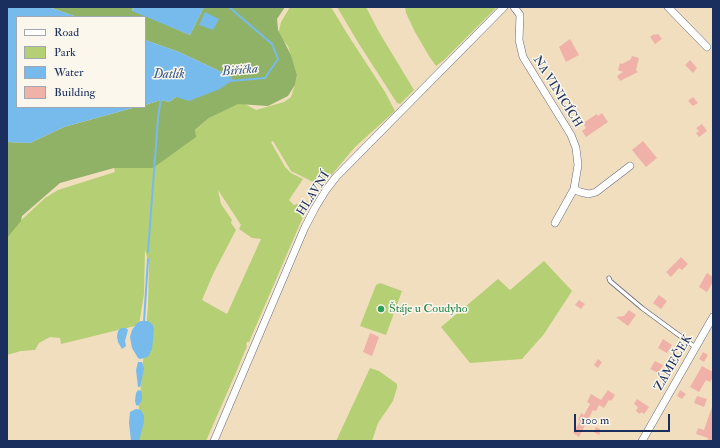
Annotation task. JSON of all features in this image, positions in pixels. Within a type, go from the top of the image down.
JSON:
[{"type":"street","name":"HLAVNÍ","points":[[214,441],[305,227],[326,190],[504,7]]},
{"type":"street","name":"NA VINICÍCH","points":[[514,7],[520,15],[519,40],[523,57],[571,135],[576,148],[578,165],[574,189],[555,222]]},
{"type":"street","points":[[668,7],[707,47]]},
{"type":"street","points":[[574,189],[589,194],[596,192],[630,166]]},
{"type":"street","name":"ZÁMEČEK","points":[[642,441],[713,317]]},
{"type":"lane","points":[[608,279],[642,308],[696,348]]},
{"type":"green space","points":[[49,7],[134,7],[132,10],[146,16],[74,16]]},
{"type":"green space","points":[[204,7],[285,7],[277,19],[278,30],[291,55],[297,75],[295,85],[288,96],[268,106],[238,104],[209,118],[195,130],[196,137],[153,168],[114,168],[60,183],[22,216],[21,221],[7,238],[7,142],[30,143],[64,127],[132,108],[146,108],[146,105],[161,100],[169,102],[176,97],[230,76],[179,52],[146,40],[146,16],[190,35]]},
{"type":"green space","points":[[290,7],[331,7],[385,92],[395,111],[355,147],[323,185],[315,183],[291,171],[273,141],[271,142],[285,167],[291,173],[303,179],[289,200],[294,205],[307,201],[309,203],[249,342],[246,344],[247,346],[206,441],[137,441],[148,306],[149,263],[145,250],[144,294],[139,325],[61,344],[60,338],[50,337],[39,343],[35,350],[21,351],[7,355],[7,238],[18,223],[45,198],[58,190],[115,172],[114,168],[153,168],[209,118],[228,108],[237,104],[245,104],[256,110],[284,102],[291,97],[297,75],[288,46],[278,35],[281,22]],"holes":[[[218,190],[241,225],[239,229],[252,238],[261,239],[227,314],[202,300],[214,272],[236,230],[231,223],[232,220],[221,204]]]},
{"type":"green space","points":[[337,7],[366,7],[379,32],[414,90],[400,104],[397,103]]},
{"type":"green space","points":[[405,7],[497,7],[444,60],[436,66],[415,32],[406,13]]},
{"type":"green space","points":[[544,261],[572,291],[544,334],[522,359],[470,363],[441,327],[498,279],[510,290]]},
{"type":"green space","name":"Štáje u Coudyho","points":[[380,283],[402,291],[386,335],[360,326],[376,285]]},
{"type":"green space","points":[[370,368],[379,371],[397,384],[393,401],[378,423],[372,441],[336,441]]},
{"type":"water","name":"Datlík","points":[[7,7],[49,7],[74,16],[16,16],[16,108],[132,108],[64,127],[30,143],[7,142]]},
{"type":"water","points":[[134,7],[204,7],[190,35],[132,11]]},
{"type":"water","points":[[205,12],[219,19],[213,30],[199,25]]},
{"type":"water","name":"Datlík","points":[[146,40],[179,52],[230,76],[233,80],[220,89],[189,101],[176,97],[169,102],[161,100],[146,105]]},
{"type":"water","points":[[141,321],[148,321],[153,325],[154,330],[152,349],[148,357],[140,359],[132,348],[130,337],[132,330],[137,323]]},
{"type":"water","points":[[121,328],[126,328],[128,330],[125,341],[126,346],[122,349],[118,342],[117,336],[118,331]]},
{"type":"water","points":[[138,362],[142,362],[144,368],[140,387],[138,387],[136,370]]},
{"type":"water","points":[[138,390],[142,393],[142,400],[138,406],[136,405],[135,401]]},
{"type":"water","points":[[136,409],[141,410],[144,416],[144,422],[139,441],[131,441],[129,423],[130,412]]},
{"type":"building","points":[[654,34],[658,34],[662,39],[655,44],[650,37]]},
{"type":"building","points":[[570,39],[579,55],[566,62],[559,47]]},
{"type":"building","points":[[632,56],[639,58],[636,70],[638,72],[620,81],[617,76],[623,72],[618,70],[620,63],[622,64],[631,59]]},
{"type":"building","points":[[690,60],[697,68],[693,73],[685,65]]},
{"type":"building","points":[[693,97],[698,103],[693,106],[688,101]]},
{"type":"building","points":[[602,113],[608,122],[586,137],[582,131],[586,128],[583,123],[597,114],[598,116]]},
{"type":"building","points":[[702,124],[707,131],[699,137],[696,133],[699,131],[696,128]]},
{"type":"building","points":[[643,141],[657,158],[646,167],[632,150]]},
{"type":"building","points":[[681,257],[688,264],[682,270],[679,268],[671,277],[666,272]]},
{"type":"building","points":[[707,273],[713,277],[713,282],[707,292],[699,287]]},
{"type":"building","points":[[659,295],[667,301],[661,309],[653,303]]},
{"type":"building","points":[[579,300],[585,304],[581,309],[575,305]]},
{"type":"building","points":[[629,310],[636,315],[628,326],[616,317],[624,316]]},
{"type":"building","points":[[370,333],[379,337],[372,356],[363,352]]},
{"type":"building","points":[[663,339],[672,345],[667,353],[658,348]]},
{"type":"building","points":[[703,352],[708,355],[704,362],[699,359]]},
{"type":"building","points":[[598,359],[602,362],[598,368],[594,365]]},
{"type":"building","points":[[655,361],[663,365],[658,373],[650,369]]},
{"type":"building","points":[[702,366],[713,372],[713,377],[710,382],[706,380],[699,392],[690,387]]},
{"type":"building","points":[[608,390],[615,395],[611,401],[609,400],[604,408],[599,405],[596,411],[593,410],[579,437],[573,433],[580,421],[578,420],[581,413],[584,415],[590,404],[587,402],[591,394],[601,400]]},
{"type":"building","points":[[680,390],[686,394],[682,399],[677,396]]},
{"type":"building","points":[[697,396],[707,399],[704,407],[694,403]]},
{"type":"building","points":[[637,399],[649,407],[644,414],[641,412],[640,414],[636,411],[638,407],[634,404]]},
{"type":"building","points":[[712,407],[713,441],[707,441],[708,438],[696,434],[698,428],[704,430]]},
{"type":"building","points":[[596,427],[601,430],[599,435],[594,432]]},
{"type":"waterway","name":"Biřička","points":[[229,7],[272,44],[278,59],[265,78],[230,81]]},
{"type":"waterway","points":[[148,252],[158,118],[161,98]]},
{"type":"waterway","points":[[144,322],[148,259]]},
{"type":"place","name":"Štáje u Coudyho","points":[[381,309]]}]
